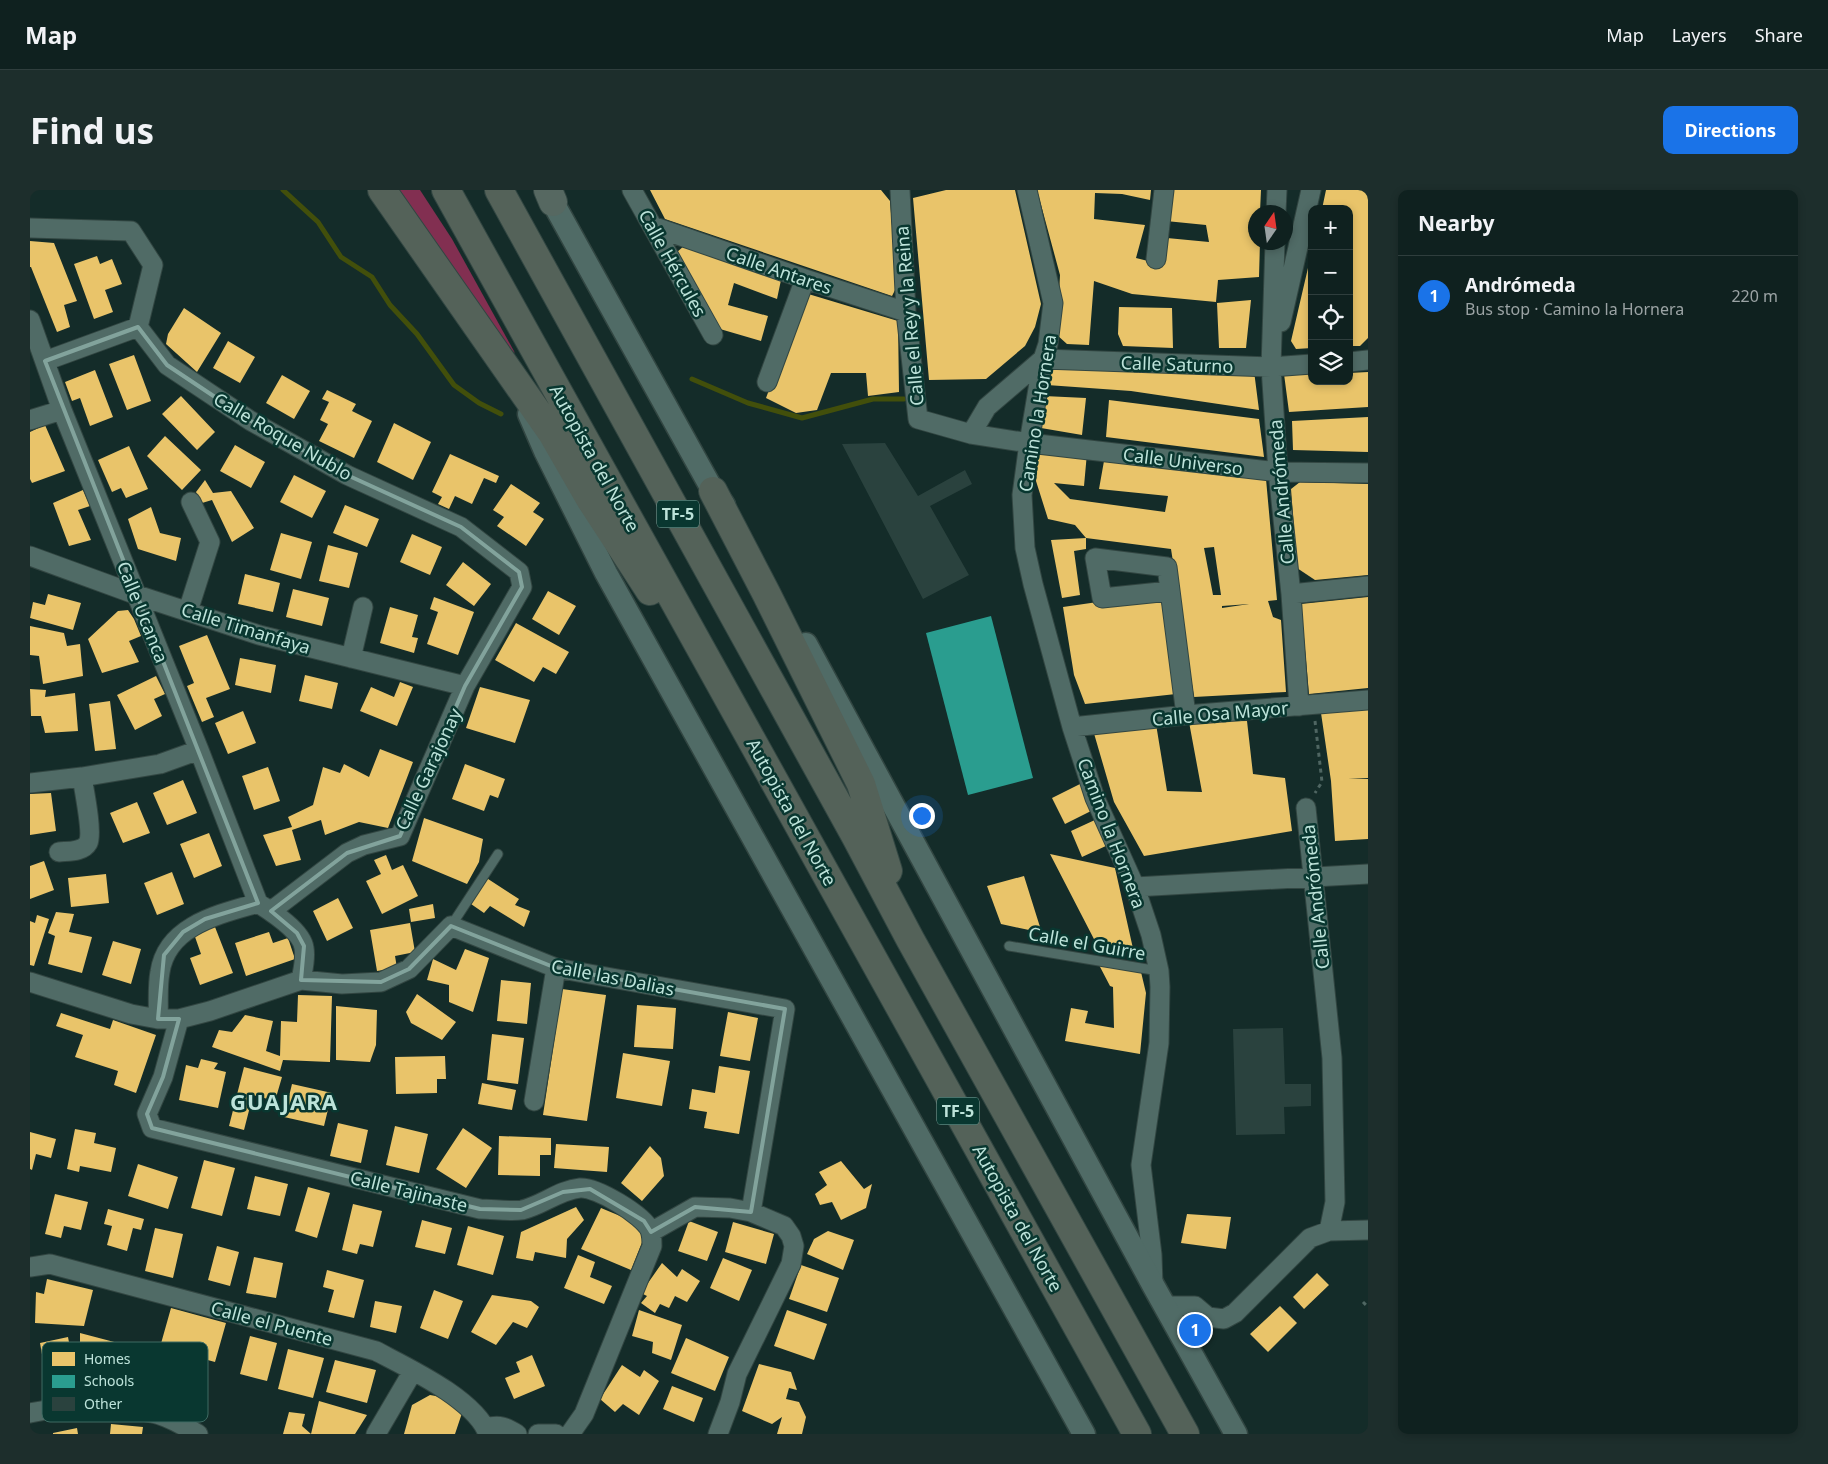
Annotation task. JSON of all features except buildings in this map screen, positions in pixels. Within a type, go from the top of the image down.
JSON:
[{"type":"highway","points":[[382,190],[552,433],[590,499],[780,789]]},
{"type":"highway","name":"Autopista del Norte","points":[[446,190],[1137,1434]]},
{"type":"highway","name":"TF-5","points":[[500,190],[856,837],[910,939],[1185,1434]]},
{"type":"highway","points":[[713,491],[861,784],[910,939]]},
{"type":"street","name":"Calle Hércules","points":[[632,190],[714,335]]},
{"type":"street","name":"Calle el Rey y la Reina","points":[[900,190],[906,312],[918,418],[971,434],[1029,443]]},
{"type":"street","name":"Camino la Hornera","points":[[1027,190],[1053,303],[1048,344],[1043,359],[1022,495],[1025,548],[1072,727],[1095,798],[1136,887],[1151,935],[1159,971],[1159,1043],[1141,1165],[1152,1255],[1153,1285],[1236,1434]]},
{"type":"street","points":[[1156,259],[1164,190]]},
{"type":"street","points":[[1276,205],[1277,190]]},
{"type":"street","name":"Calle Andrómeda","points":[[1271,367],[1311,190]]},
{"type":"street","points":[[549,194],[713,491],[745,532],[1153,1285]]},
{"type":"street","name":"Calle Antares","points":[[652,226],[906,312]]},
{"type":"street","points":[[30,228],[131,231],[153,264],[138,327],[45,360]]},
{"type":"street","name":"Calle Andrómeda","points":[[1275,250],[1271,367],[1278,472],[1291,594],[1298,706]]},
{"type":"street","points":[[767,382],[805,279]]},
{"type":"street","name":"Calle Ucanca","points":[[30,320],[62,410],[199,750],[265,907],[297,933],[304,946],[301,980]]},
{"type":"street","name":"Calle Roque Nublo","points":[[138,327],[167,365],[251,421],[347,475],[461,527],[519,572],[522,587]]},
{"type":"street","points":[[971,434],[987,407],[1043,359]]},
{"type":"street","name":"Calle Saturno","points":[[1043,359],[1271,367],[1308,364]]},
{"type":"street","points":[[1353,362],[1368,360]]},
{"type":"street","points":[[518,387],[545,451],[606,573],[1084,1434]]},
{"type":"street","points":[[30,420],[62,410]]},
{"type":"street","name":"Calle Universo","points":[[1029,443],[1278,472],[1368,473]]},
{"type":"street","points":[[188,611],[210,542],[191,502]]},
{"type":"street","name":"Calle Timanfaya","points":[[30,556],[137,595],[259,635],[465,686]]},
{"type":"street","points":[[1291,594],[1368,586]]},
{"type":"street","name":"Calle Garajonay","points":[[158,1019],[160,972],[164,955],[183,932],[205,919],[265,907],[346,853],[364,845],[400,836],[465,686],[522,587]]},
{"type":"street","points":[[1170,591],[1186,715]]},
{"type":"street","points":[[351,658],[363,607]]},
{"type":"street","name":"Calle Osa Mayor","points":[[1072,727],[1186,715],[1368,700]]},
{"type":"street","points":[[30,783],[82,777],[160,764],[199,750]]},
{"type":"street","points":[[60,852],[80,850],[88,843],[90,833],[82,777]]},
{"type":"street","name":"Calle Andrómeda","points":[[1306,808],[1332,1058],[1335,1202],[1329,1231]]},
{"type":"street","points":[[1136,887],[1368,874]]},
{"type":"street","points":[[30,982],[132,1014],[158,1019],[179,1018],[210,1011],[301,980],[342,984],[381,982],[409,969],[450,926]]},
{"type":"street","name":"Calle las Dalias","points":[[450,926],[556,968],[785,1009],[751,1212]]},
{"type":"street","points":[[534,1101],[556,968]]},
{"type":"street","name":"Calle Tajinaste","points":[[179,1018],[163,1077],[147,1114],[152,1128],[480,1209],[521,1210],[546,1202],[563,1192],[579,1188],[590,1188],[604,1194],[644,1221],[651,1232]]},
{"type":"street","points":[[570,1434],[584,1414],[652,1246],[651,1232],[694,1207],[730,1208],[751,1212],[784,1226],[791,1236],[794,1246],[791,1264],[737,1374],[730,1402],[718,1434]]},
{"type":"street","points":[[1166,1306],[1195,1306],[1208,1317],[1224,1319],[1235,1313],[1310,1238],[1329,1231],[1368,1230]]},
{"type":"street","name":"Calle el Puente","points":[[30,1267],[50,1264],[376,1350],[460,1400],[476,1413],[487,1431]]},
{"type":"street","points":[[376,1434],[413,1371]]},
{"type":"street","points":[[177,1422],[198,1434]]},
{"type":"street","points":[[487,1431],[494,1425],[505,1426],[517,1434]]},
{"type":"street","points":[[538,1434],[556,1434]]},
{"type":"lane","points":[[450,926],[498,854]]},
{"type":"lane","name":"Calle el Guirre","points":[[1009,946],[1159,971]]},
{"type":"path","name":"Calle Andrómeda","points":[[1298,706],[1314,716],[1322,782],[1306,808]]},
{"type":"path","points":[[1363,1302],[1368,1306]]},
{"type":"highlighted area","points":[[138,327],[167,365],[251,421],[347,475],[461,527],[519,572],[522,587],[465,686],[400,836],[347,853],[271,911],[297,933],[304,946],[301,980],[381,982],[409,969],[451,926],[556,968],[785,1009],[751,1212],[695,1207],[651,1232],[644,1221],[590,1189],[563,1192],[521,1210],[480,1209],[152,1128],[147,1114],[163,1077],[179,1019],[158,1019],[164,955],[183,932],[205,919],[258,903],[45,361]]},
{"type":"shaded area","points":[[396,190],[420,190],[452,239],[515,353],[508,347]]},
{"type":"waterway","points":[[283,190],[318,222],[341,257],[372,277],[390,305],[417,334],[454,385],[479,403],[501,414]]},
{"type":"waterway","points":[[692,379],[748,403],[802,418],[873,399],[904,399]]},
{"type":"place","name":"Andrómeda","points":[[1195,1330]]},
{"type":"district","name":"GUAJARA","points":[[284,1101]]}]
